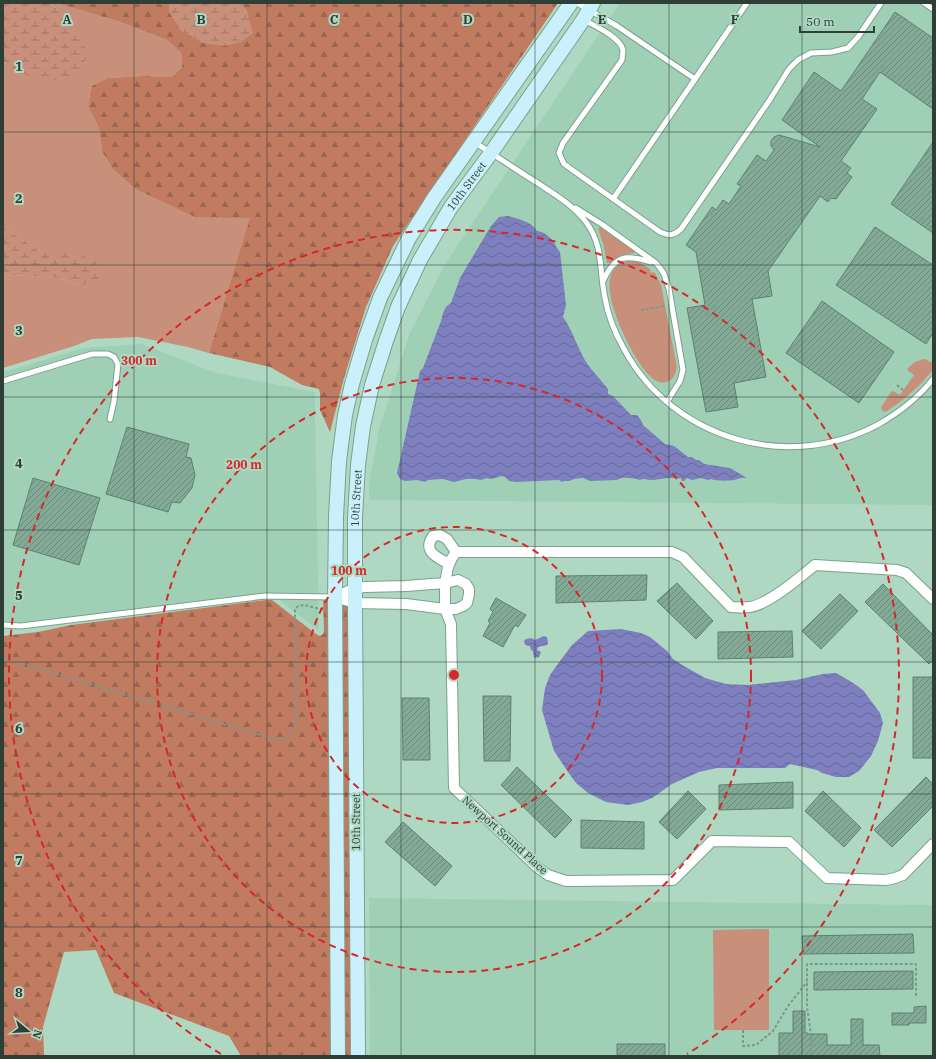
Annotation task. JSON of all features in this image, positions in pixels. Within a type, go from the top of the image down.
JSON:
[{"type":"street","name":"10th Street","points":[[338,1056],[335,597],[336,518],[339,461],[345,415],[352,384],[365,340],[380,298],[410,238],[434,198],[571,3]]},
{"type":"street","name":"10th Street","points":[[358,1056],[355,518],[358,465],[363,426],[372,385],[398,307],[420,260],[451,207],[491,153],[589,11]]},
{"type":"street","points":[[449,564],[433,555],[429,549],[429,542],[433,536],[440,534],[447,539],[456,552],[672,552],[684,557],[731,607],[751,607],[763,603],[815,566],[897,570],[906,573],[933,599]]},
{"type":"street","name":"Newport Sound Place","points":[[456,552],[449,564],[445,583],[445,609],[451,624],[454,788],[548,875],[566,881],[673,880],[712,841],[790,842],[827,878],[886,880],[903,875],[933,844]]},
{"type":"street","points":[[458,580],[468,587],[470,594],[467,603],[456,609],[406,604],[355,603],[335,597],[355,588],[445,583],[458,580]]},
{"type":"street","points":[[406,586],[406,604]]},
{"type":"lane","points":[[577,3],[617,26],[695,79]]},
{"type":"lane","points":[[613,199],[748,3]]},
{"type":"lane","points":[[589,11],[607,33],[617,39],[623,49],[622,60],[563,143],[559,153],[564,164],[660,232],[675,234],[681,229],[769,101],[789,69],[798,60],[811,53],[832,52],[848,48],[858,37],[881,3]]},
{"type":"lane","points":[[924,3],[933,9]]},
{"type":"lane","points":[[474,142],[603,225],[656,263],[664,274],[669,288],[683,365],[680,381],[667,402]]},
{"type":"lane","points":[[572,206],[587,223],[595,238],[600,254],[602,282],[607,309],[615,331],[637,372],[652,389],[667,402],[686,416],[712,431],[740,441],[765,445],[807,446],[828,443],[858,433],[894,415],[914,400],[933,379]]},
{"type":"lane","points":[[602,282],[612,265],[623,258],[638,258],[656,263]]},
{"type":"lane","points":[[3,381],[92,354],[108,354],[114,358],[118,364],[114,401],[110,419]]},
{"type":"lane","points":[[3,625],[21,626],[265,596],[335,597]]},
{"type":"path","points":[[641,310],[664,306]]},
{"type":"path","points":[[896,385],[903,390]]},
{"type":"path","points":[[3,658],[277,740],[287,739],[292,734],[296,725],[295,610],[298,606],[304,606],[335,613]]},
{"type":"path","points":[[811,1056],[811,1034],[807,1007],[807,964],[916,964],[916,997]]},
{"type":"path","points":[[743,1030],[743,1046],[756,1045],[773,1031],[788,1006],[807,982]]},
{"type":"shaded area","points":[[620,3],[933,3],[933,505],[369,500],[369,483],[380,426],[410,333],[445,264]]},
{"type":"shaded area","points":[[142,344],[216,373],[315,392],[319,631],[273,595],[21,626],[3,625],[3,372],[84,348]]},
{"type":"shaded area","points":[[369,898],[933,905],[933,1056],[370,1056]]},
{"type":"green space","points":[[3,3],[51,3],[66,18],[88,52],[82,70],[63,81],[39,80],[14,70],[3,61]]},
{"type":"green space","points":[[51,3],[74,8],[120,22],[167,40],[182,54],[182,67],[172,77],[142,76],[108,78],[93,86],[88,107],[99,128],[102,151],[112,168],[195,217],[251,217],[209,353],[188,347],[138,337],[92,339],[3,368],[3,277],[11,275],[59,278],[81,285],[56,253],[41,252],[3,227],[3,61],[14,70],[66,18]]},
{"type":"green space","points":[[55,3],[170,3],[169,12],[247,11],[240,3],[558,3],[393,246],[366,307],[344,378],[330,432],[320,410],[319,389],[302,385],[270,367],[209,353],[250,218],[195,217],[136,189],[112,168],[102,151],[99,128],[88,107],[92,86],[108,78],[142,76],[172,77],[182,67],[182,54],[167,40],[120,22]]},
{"type":"green space","points":[[170,3],[240,3],[247,11],[253,33],[241,42],[225,46],[203,43],[181,31],[169,12]]},
{"type":"green space","points":[[3,227],[41,252],[74,252],[97,262],[100,272],[97,282],[81,285],[59,278],[11,275],[3,277]]},
{"type":"green space","points":[[601,227],[634,250],[634,253],[621,255],[610,263],[607,263],[603,243],[598,229]]},
{"type":"green space","points":[[632,260],[639,262],[650,269],[651,273],[654,272],[661,285],[677,365],[675,374],[668,382],[658,382],[645,370],[629,345],[615,314],[609,285],[611,275],[614,269],[619,265]]},
{"type":"green space","points":[[924,359],[928,360],[930,363],[931,361],[933,362],[931,372],[911,393],[884,412],[881,408],[891,392],[893,391],[900,395],[914,375],[907,370],[908,368],[915,362]]},
{"type":"green space","points":[[323,598],[328,599],[332,1056],[241,1056],[229,1036],[114,993],[96,950],[64,952],[43,1027],[44,1056],[3,1056],[3,636],[38,632],[71,625],[272,600],[320,636],[324,632]]},
{"type":"green space","points":[[341,604],[349,606],[352,1056],[343,1056]]},
{"type":"green space","points":[[769,929],[769,1030],[714,1030],[713,930]]},
{"type":"water","points":[[508,216],[520,219],[531,225],[537,231],[546,234],[550,237],[560,252],[566,305],[563,317],[570,328],[586,362],[608,389],[608,394],[613,396],[631,415],[637,415],[643,425],[665,444],[674,446],[688,457],[699,460],[704,464],[730,468],[747,478],[725,481],[701,478],[692,480],[687,478],[682,481],[681,478],[640,480],[625,478],[617,480],[590,481],[583,478],[562,482],[559,480],[516,482],[509,481],[505,477],[501,476],[490,479],[466,479],[454,482],[443,479],[428,480],[425,482],[417,480],[405,481],[400,479],[397,473],[420,371],[423,368],[443,313],[446,307],[451,303],[460,278],[491,226],[499,217]]},
{"type":"water","points":[[621,629],[641,633],[650,637],[667,651],[673,659],[684,666],[705,678],[726,684],[748,685],[796,680],[823,674],[836,673],[863,690],[880,713],[883,723],[878,741],[871,756],[859,771],[849,777],[836,777],[817,770],[790,764],[785,768],[717,768],[699,772],[672,784],[652,798],[628,805],[606,802],[588,793],[576,783],[554,751],[542,710],[545,688],[550,675],[572,645],[588,631]]},
{"type":"water","points":[[544,636],[547,637],[548,643],[547,645],[538,647],[537,650],[541,652],[539,657],[534,658],[533,651],[531,650],[530,646],[525,645],[524,641],[531,638],[535,640]]},
{"type":"building","points":[[895,12],[933,38],[933,109],[880,72],[862,99],[877,109],[841,161],[851,168],[847,173],[852,177],[836,199],[831,198],[828,202],[820,196],[768,271],[772,296],[752,299],[766,377],[734,383],[738,407],[706,412],[687,308],[705,305],[696,252],[686,245],[712,207],[716,210],[723,200],[729,204],[741,186],[737,184],[757,155],[766,161],[774,150],[771,146],[771,141],[774,137],[779,135],[820,147],[782,120],[814,72],[841,91]]},
{"type":"building","points":[[933,142],[933,233],[891,204]]},
{"type":"building","points":[[875,227],[933,265],[933,333],[926,344],[836,285]]},
{"type":"building","points":[[822,301],[894,352],[859,403],[786,353]]},
{"type":"building","points":[[127,427],[189,444],[186,457],[191,458],[195,475],[192,488],[180,503],[172,502],[168,512],[106,494]]},
{"type":"building","points":[[33,478],[100,498],[79,565],[13,545]]},
{"type":"building","points":[[647,575],[646,600],[556,603],[556,576]]},
{"type":"building","points":[[677,583],[713,621],[696,639],[657,601]]},
{"type":"building","points":[[883,584],[933,635],[933,660],[929,664],[865,602]]},
{"type":"building","points":[[840,594],[858,611],[821,649],[802,631]]},
{"type":"building","points":[[496,598],[526,615],[518,627],[515,625],[503,647],[483,636],[490,623],[488,621],[493,612],[490,609]]},
{"type":"building","points":[[792,631],[793,657],[718,659],[718,632]]},
{"type":"building","points":[[913,677],[933,677],[933,758],[913,758]]},
{"type":"building","points":[[483,696],[511,696],[510,761],[484,761]]},
{"type":"building","points":[[402,698],[429,698],[430,760],[403,760]]},
{"type":"building","points":[[517,767],[572,820],[555,838],[501,785]]},
{"type":"building","points":[[926,777],[933,784],[933,806],[892,847],[874,830]]},
{"type":"building","points":[[793,782],[793,808],[719,810],[719,785]]},
{"type":"building","points":[[688,791],[706,809],[677,839],[659,822]]},
{"type":"building","points":[[823,791],[861,828],[844,847],[805,811]]},
{"type":"building","points":[[581,820],[644,822],[644,849],[581,848]]},
{"type":"building","points":[[403,822],[452,866],[435,886],[385,842]]},
{"type":"building","points":[[913,934],[914,953],[803,954],[802,936]]},
{"type":"building","points":[[913,971],[913,989],[814,990],[814,972]]},
{"type":"building","points":[[926,1006],[926,1023],[892,1025],[892,1013],[914,1013],[914,1007]]},
{"type":"building","points":[[793,1011],[805,1011],[805,1033],[827,1034],[827,1045],[851,1045],[851,1019],[863,1019],[863,1045],[879,1045],[880,1056],[779,1056],[779,1033],[793,1033]]},
{"type":"building","points":[[617,1044],[665,1044],[665,1056],[617,1056]]}]
